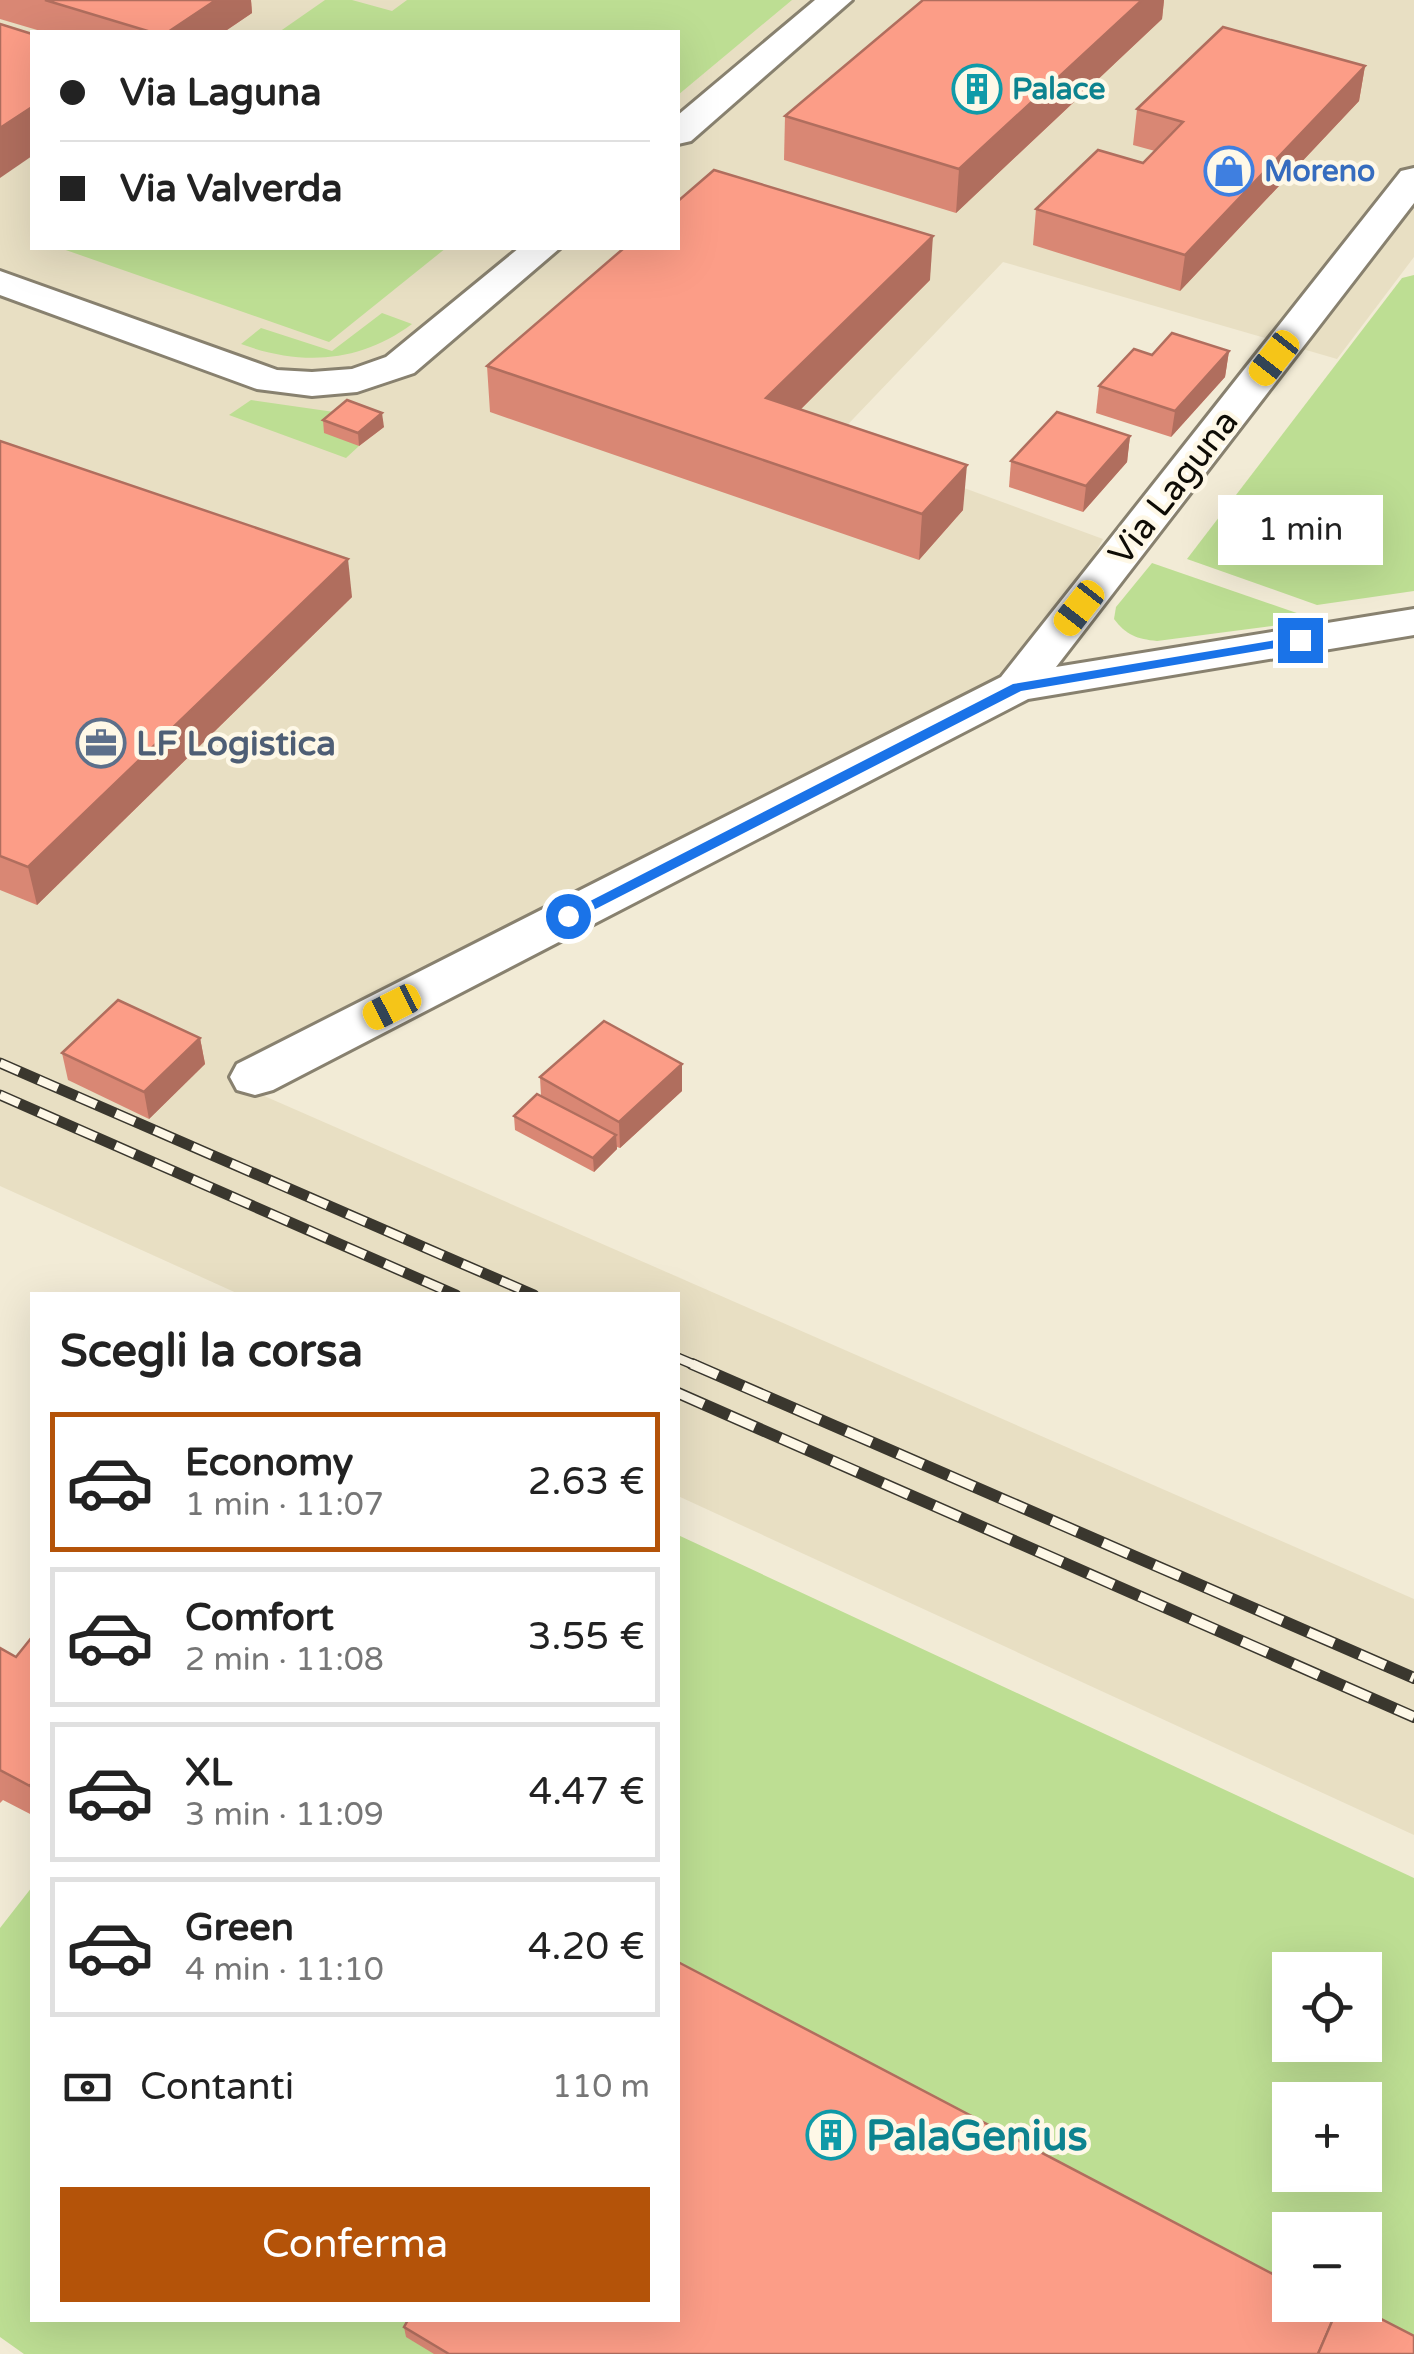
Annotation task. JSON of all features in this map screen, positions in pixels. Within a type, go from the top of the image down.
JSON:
[{"type":"street","points":[[680,131],[835,0]]},
{"type":"street","name":"Via Laguna","points":[[254,1077],[1018,687],[1414,179]]},
{"type":"street","points":[[0,282],[271,381],[312,384],[357,380],[400,365],[539,250]]},
{"type":"street","points":[[1018,687],[1414,622]]},
{"type":"shaded area","points":[[0,0],[1414,0],[1414,257],[1337,359],[1003,262],[833,440],[1103,539],[1031,670],[498,952],[232,1082],[1414,1599],[1414,1835],[680,1497],[680,1292],[234,1292],[0,1186]]},
{"type":"green space","points":[[325,0],[352,0],[392,11],[407,0],[792,0],[680,93],[680,30],[282,30]]},
{"type":"green space","points":[[66,250],[444,250],[329,342]]},
{"type":"green space","points":[[1414,275],[1414,591],[1317,605],[1187,559],[1402,278]]},
{"type":"green space","points":[[382,313],[412,324],[372,347],[351,353],[308,358],[241,344],[261,328],[332,351]]},
{"type":"green space","points":[[251,400],[348,414],[359,446],[346,458],[229,415]]},
{"type":"green space","points":[[1152,563],[1317,620],[1157,641],[1138,637],[1114,619],[1116,607]]},
{"type":"green space","points":[[680,1536],[1414,1878],[1414,2354],[24,2354],[0,2337],[0,1928],[30,1890],[30,2322],[680,2322]]},
{"type":"building","points":[[45,0],[216,0],[171,30],[144,30]]},
{"type":"building","name":"Palace","points":[[923,0],[1142,0],[959,169],[785,116]]},
{"type":"building","points":[[0,24],[30,33],[30,108],[0,128]]},
{"type":"building","name":"Moreno","points":[[1223,27],[1365,66],[1185,255],[1036,209],[1098,150],[1143,163],[1183,122],[1137,109]]},
{"type":"building","points":[[714,170],[933,236],[766,398],[967,465],[922,514],[487,366],[622,250],[680,250],[680,199]]},
{"type":"building","points":[[1172,333],[1229,351],[1175,411],[1099,386],[1134,349],[1152,355]]},
{"type":"building","points":[[347,400],[382,413],[358,433],[323,420]]},
{"type":"building","points":[[1057,412],[1130,436],[1086,486],[1011,461]]},
{"type":"building","name":"LF Logistica","points":[[0,441],[348,559],[28,867],[0,856]]},
{"type":"building","points":[[118,1000],[200,1038],[144,1092],[62,1053]]},
{"type":"building","points":[[604,1021],[682,1064],[619,1122],[540,1077]]},
{"type":"building","points":[[537,1094],[616,1135],[593,1158],[514,1116]]},
{"type":"building","points":[[30,1640],[30,1786],[0,1770],[0,1648],[16,1657]]},
{"type":"building","name":"PalaGenius","points":[[680,1963],[1272,2274],[1272,2322],[1332,2322],[1318,2354],[449,2354],[404,2327],[407,2322],[680,2322]]},
{"type":"building","points":[[1382,2319],[1414,2336],[1414,2354],[1318,2354],[1332,2322]]},
{"type":"railway","points":[[0,1063],[527,1292]]},
{"type":"railway","points":[[0,1095],[449,1292]]},
{"type":"railway","points":[[680,1359],[697,1366]]},
{"type":"railway","points":[[692,1364],[1414,1678]]},
{"type":"railway","points":[[680,1394],[1414,1717]]},
{"type":"place","name":"Palace","points":[[977,89]]},
{"type":"place","name":"Moreno","points":[[1229,171]]},
{"type":"place","name":"LF Logistica","points":[[101,743]]},
{"type":"place","name":"PalaGenius","points":[[831,2135]]},
{"type":"route","points":[[568,916],[1018,687],[1300,640]]}]
